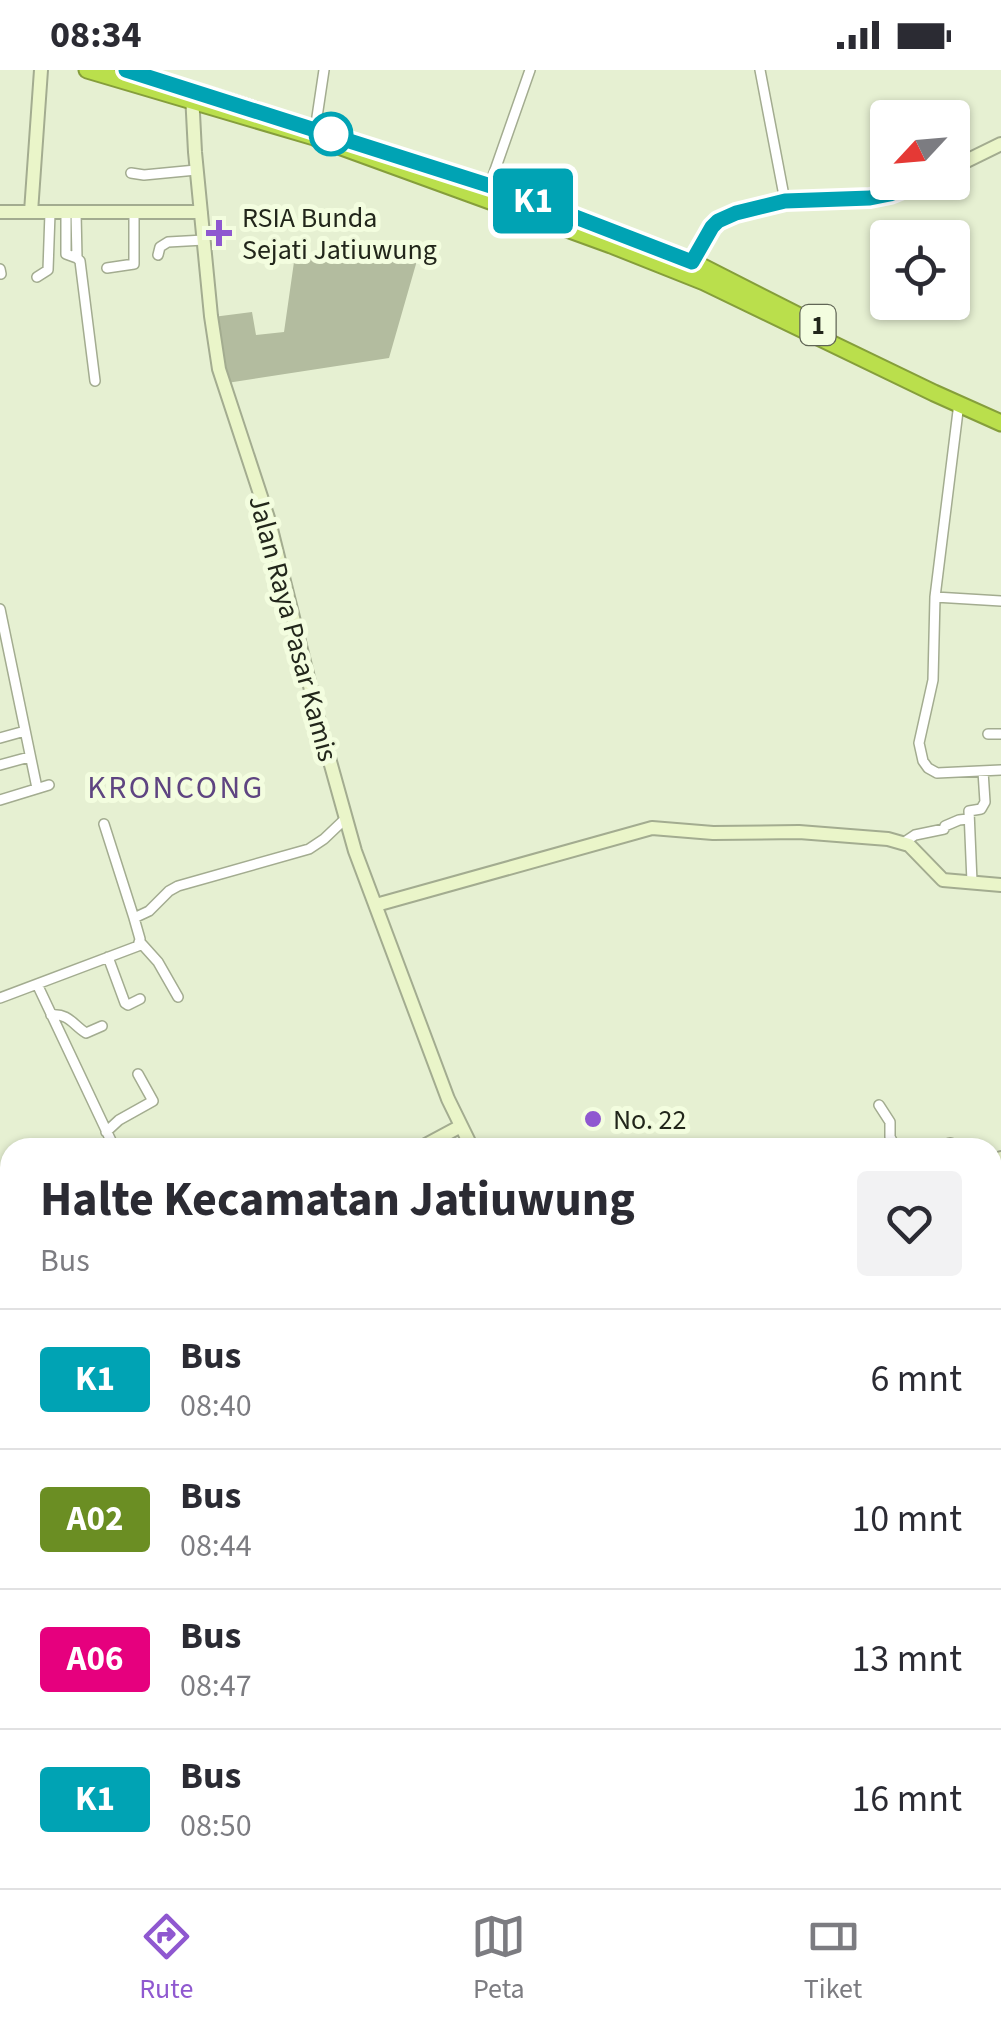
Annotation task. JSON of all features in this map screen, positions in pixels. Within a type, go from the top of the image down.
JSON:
[{"type":"highway","name":"1","points":[[87,70],[192,96],[314,133],[690,268],[1001,414]]},
{"type":"highway","name":"1","points":[[126,70],[192,96]]},
{"type":"highway","name":"1","points":[[962,399],[1001,423]]},
{"type":"main road","points":[[31,212],[42,70]]},
{"type":"main road","name":"Jalan Raya Pasar Kamis","points":[[192,96],[196,170],[218,369],[270,521],[345,819],[442,1085],[467,1138]]},
{"type":"main road","points":[[970,159],[1001,144]]},
{"type":"main road","points":[[690,268],[718,221],[754,207],[785,201],[870,198]]},
{"type":"main road","points":[[0,212],[201,212]]},
{"type":"main road","points":[[376,905],[652,828],[713,833],[847,834],[904,842],[943,880],[1001,885]]},
{"type":"main road","points":[[439,1138],[461,1126]]},
{"type":"street","points":[[314,133],[324,70]]},
{"type":"street","points":[[487,193],[530,70]]},
{"type":"street","points":[[760,70],[785,201]]},
{"type":"street","points":[[131,173],[196,170]]},
{"type":"street","points":[[37,277],[48,270],[50,212]]},
{"type":"street","points":[[71,213],[66,254],[80,261],[94,381]]},
{"type":"street","points":[[107,268],[134,264],[134,213]]},
{"type":"street","points":[[158,255],[164,243],[204,240]]},
{"type":"street","points":[[962,399],[936,597],[933,680],[919,734],[920,754],[926,766],[937,773],[1001,770]]},
{"type":"street","points":[[936,597],[1001,602]]},
{"type":"street","points":[[0,612],[4,647],[36,788]]},
{"type":"street","points":[[0,738],[25,731]]},
{"type":"street","points":[[988,734],[1001,734]]},
{"type":"street","points":[[0,765],[30,756]]},
{"type":"street","points":[[972,882],[968,819],[969,811],[980,809],[985,802],[983,771]]},
{"type":"street","points":[[0,800],[49,784]]},
{"type":"street","points":[[134,918],[178,886],[308,849],[345,819]]},
{"type":"street","points":[[904,842],[968,819]]},
{"type":"street","points":[[104,824],[140,942],[158,962],[178,997]]},
{"type":"street","points":[[0,998],[136,947],[140,942]]},
{"type":"street","points":[[108,957],[125,1003],[140,1000]]},
{"type":"street","points":[[36,984],[109,1138]]},
{"type":"street","points":[[51,1015],[68,1017],[86,1033],[102,1026]]},
{"type":"street","points":[[106,1132],[153,1101],[138,1074]]},
{"type":"street","points":[[879,1105],[890,1122],[891,1138]]},
{"type":"green space","points":[[367,245],[418,257],[389,358],[227,383],[213,317],[252,312],[256,335],[284,332],[294,262]]},
{"type":"bus line","name":"K1","points":[[126,70],[516,194],[692,262],[712,227],[736,213],[809,198],[870,198]]},
{"type":"place","name":"RSIA Bunda Sejati Jatiuwung","points":[[219,233]]},
{"type":"place","name":"No. 22","points":[[593,1119]]},
{"type":"district","name":"KRONCONG","points":[[176,787]]}]
